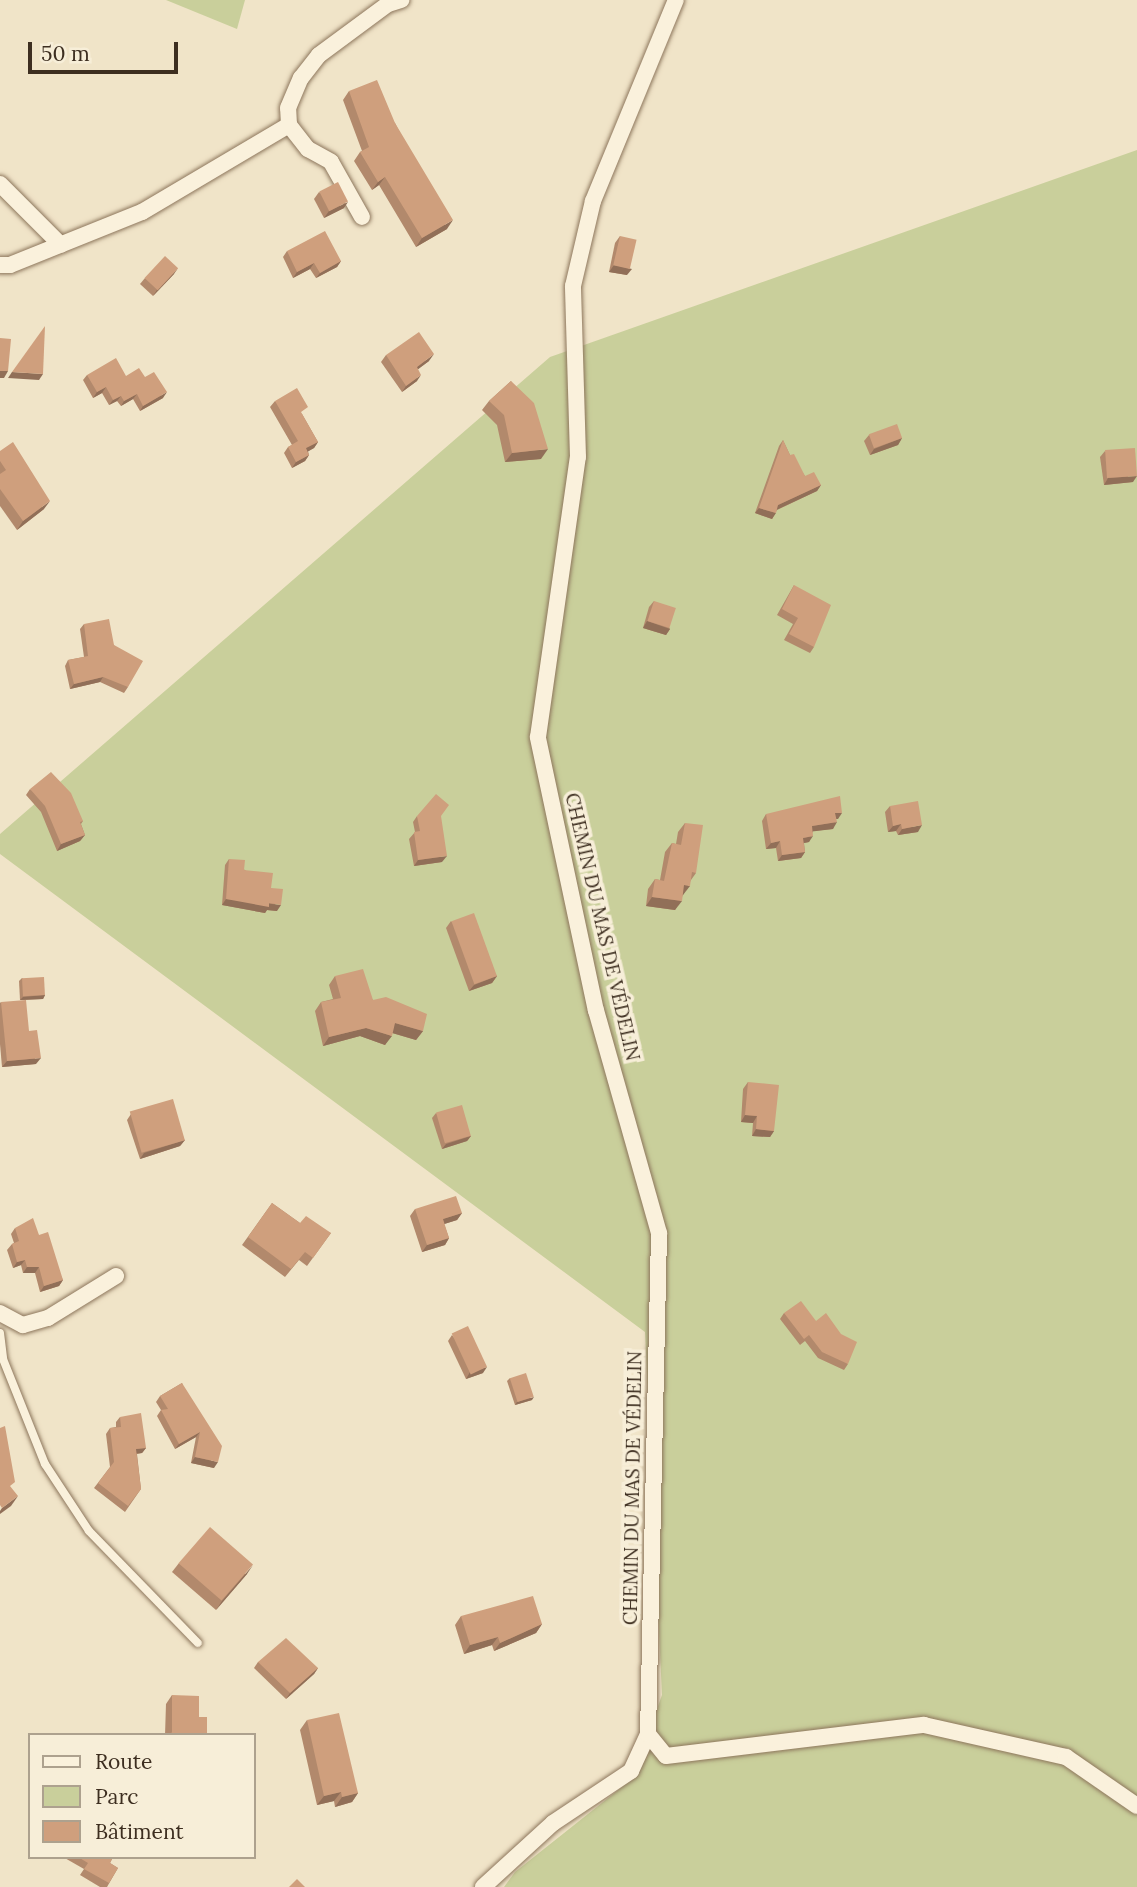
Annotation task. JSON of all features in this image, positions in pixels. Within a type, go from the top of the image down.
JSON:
[{"type":"street","points":[[362,217],[331,162],[308,149],[289,125],[288,108],[301,78],[319,55],[388,4],[401,0]]},
{"type":"street","name":"CHEMIN DU MAS DE VÉDELIN","points":[[482,1887],[553,1824],[631,1770],[648,1734],[659,1234],[596,1012],[538,737],[578,457],[573,286],[593,201],[676,0]]},
{"type":"street","points":[[0,265],[61,245],[142,212],[289,125]]},
{"type":"street","points":[[0,184],[61,245]]},
{"type":"street","points":[[0,1313],[23,1325],[48,1318],[116,1276]]},
{"type":"street","points":[[648,1734],[666,1756],[924,1725],[1066,1757],[1137,1806]]},
{"type":"lane","points":[[0,1333],[3,1359],[45,1464],[89,1531],[198,1643]]},
{"type":"green space","points":[[166,0],[245,0],[237,29]]},
{"type":"green space","points":[[1137,150],[1137,1887],[504,1887],[515,1872],[632,1779],[662,1695],[645,1332],[0,854],[0,834],[550,357]]},
{"type":"building","points":[[377,80],[395,123],[453,220],[422,238],[385,177],[378,182],[360,152],[369,147],[349,91]]},
{"type":"building","points":[[338,182],[348,202],[329,211],[319,192]]},
{"type":"building","points":[[325,231],[341,261],[320,273],[314,263],[297,272],[287,251]]},
{"type":"building","points":[[620,236],[637,240],[630,269],[613,265]]},
{"type":"building","points":[[165,256],[178,268],[158,290],[145,278]]},
{"type":"building","points":[[45,326],[43,374],[12,372]]},
{"type":"building","points":[[419,332],[434,354],[417,367],[421,375],[406,386],[386,355]]},
{"type":"building","points":[[0,338],[11,339],[8,371],[0,371]]},
{"type":"building","points":[[116,358],[126,376],[139,368],[145,377],[154,372],[167,392],[143,406],[137,394],[124,401],[121,396],[113,400],[106,387],[97,392],[87,375]]},
{"type":"building","points":[[511,381],[534,403],[548,449],[512,453],[504,415],[489,401]]},
{"type":"building","points":[[297,388],[308,407],[301,412],[318,442],[306,448],[309,455],[296,462],[288,447],[298,441],[275,401]]},
{"type":"building","points":[[897,424],[902,438],[874,448],[869,434]]},
{"type":"building","points":[[783,440],[805,476],[814,472],[821,485],[778,505],[776,513],[759,508]]},
{"type":"building","points":[[13,442],[50,501],[23,521],[0,489],[0,474],[6,470],[0,461],[0,451]]},
{"type":"building","points":[[1135,448],[1137,476],[1107,478],[1105,450]]},
{"type":"building","points":[[794,585],[831,605],[814,647],[789,634],[798,618],[782,609]]},
{"type":"building","points":[[654,601],[676,608],[669,628],[648,621]]},
{"type":"building","points":[[109,619],[114,645],[143,661],[128,687],[103,677],[74,684],[68,660],[88,656],[84,624]]},
{"type":"building","points":[[51,772],[71,793],[83,821],[80,822],[85,835],[61,844],[45,806],[30,789]]},
{"type":"building","points":[[436,794],[449,805],[441,816],[447,856],[418,860],[414,832],[420,831],[417,816]]},
{"type":"building","points":[[840,796],[842,813],[835,813],[837,822],[812,826],[813,836],[803,838],[805,852],[782,855],[780,841],[771,843],[766,814]]},
{"type":"building","points":[[918,801],[922,825],[902,829],[901,824],[893,826],[890,806]]},
{"type":"building","points":[[685,823],[703,825],[696,873],[692,872],[690,886],[684,885],[682,901],[652,897],[655,879],[664,881],[672,843],[681,845]]},
{"type":"building","points":[[229,859],[245,860],[244,870],[273,873],[271,888],[283,889],[281,905],[269,903],[269,907],[226,899]]},
{"type":"building","points":[[474,913],[497,976],[474,984],[451,921]]},
{"type":"building","points":[[363,969],[373,1000],[386,997],[427,1014],[423,1031],[395,1023],[392,1036],[366,1028],[329,1037],[321,1002],[341,998],[335,976]]},
{"type":"building","points":[[44,977],[45,995],[23,996],[22,978]]},
{"type":"building","points":[[26,1000],[29,1031],[37,1030],[41,1058],[7,1061],[1,1002]]},
{"type":"building","points":[[748,1082],[779,1085],[774,1131],[756,1129],[757,1116],[745,1115]]},
{"type":"building","points":[[173,1099],[185,1140],[142,1153],[130,1111]]},
{"type":"building","points":[[462,1105],[471,1136],[445,1143],[436,1112]]},
{"type":"building","points":[[456,1196],[462,1213],[443,1219],[449,1238],[427,1245],[415,1209]]},
{"type":"building","points":[[272,1203],[300,1223],[306,1216],[331,1233],[313,1258],[305,1252],[291,1269],[248,1237]]},
{"type":"building","points":[[33,1218],[39,1235],[48,1232],[63,1280],[44,1286],[39,1267],[27,1267],[25,1260],[17,1262],[12,1244],[19,1241],[15,1228]]},
{"type":"building","points":[[801,1301],[816,1321],[826,1313],[841,1334],[857,1342],[848,1364],[822,1352],[809,1335],[804,1339],[784,1313]]},
{"type":"building","points":[[468,1326],[487,1367],[471,1374],[452,1334]]},
{"type":"building","points":[[526,1373],[534,1397],[518,1402],[510,1378]]},
{"type":"building","points":[[182,1383],[222,1446],[218,1462],[195,1457],[200,1432],[179,1444],[161,1410],[168,1409],[160,1396]]},
{"type":"building","points":[[141,1413],[146,1448],[136,1449],[141,1489],[128,1506],[98,1483],[114,1462],[110,1428],[121,1427],[120,1417]]},
{"type":"building","points":[[5,1426],[15,1482],[10,1486],[18,1496],[2,1508],[0,1428]]},
{"type":"building","points":[[210,1527],[253,1564],[222,1601],[179,1563]]},
{"type":"building","points":[[533,1596],[542,1624],[500,1643],[498,1637],[470,1645],[461,1616]]},
{"type":"building","points":[[286,1638],[318,1668],[290,1693],[258,1662]]},
{"type":"building","points":[[172,1695],[199,1696],[199,1717],[207,1717],[207,1733],[172,1732]]},
{"type":"building","points":[[339,1713],[358,1793],[342,1797],[341,1792],[324,1796],[307,1720]]},
{"type":"building","points":[[81,1859],[112,1859],[110,1863],[118,1868],[109,1883],[84,1869],[88,1863]]},
{"type":"building","points":[[297,1879],[305,1887],[289,1887]]}]
